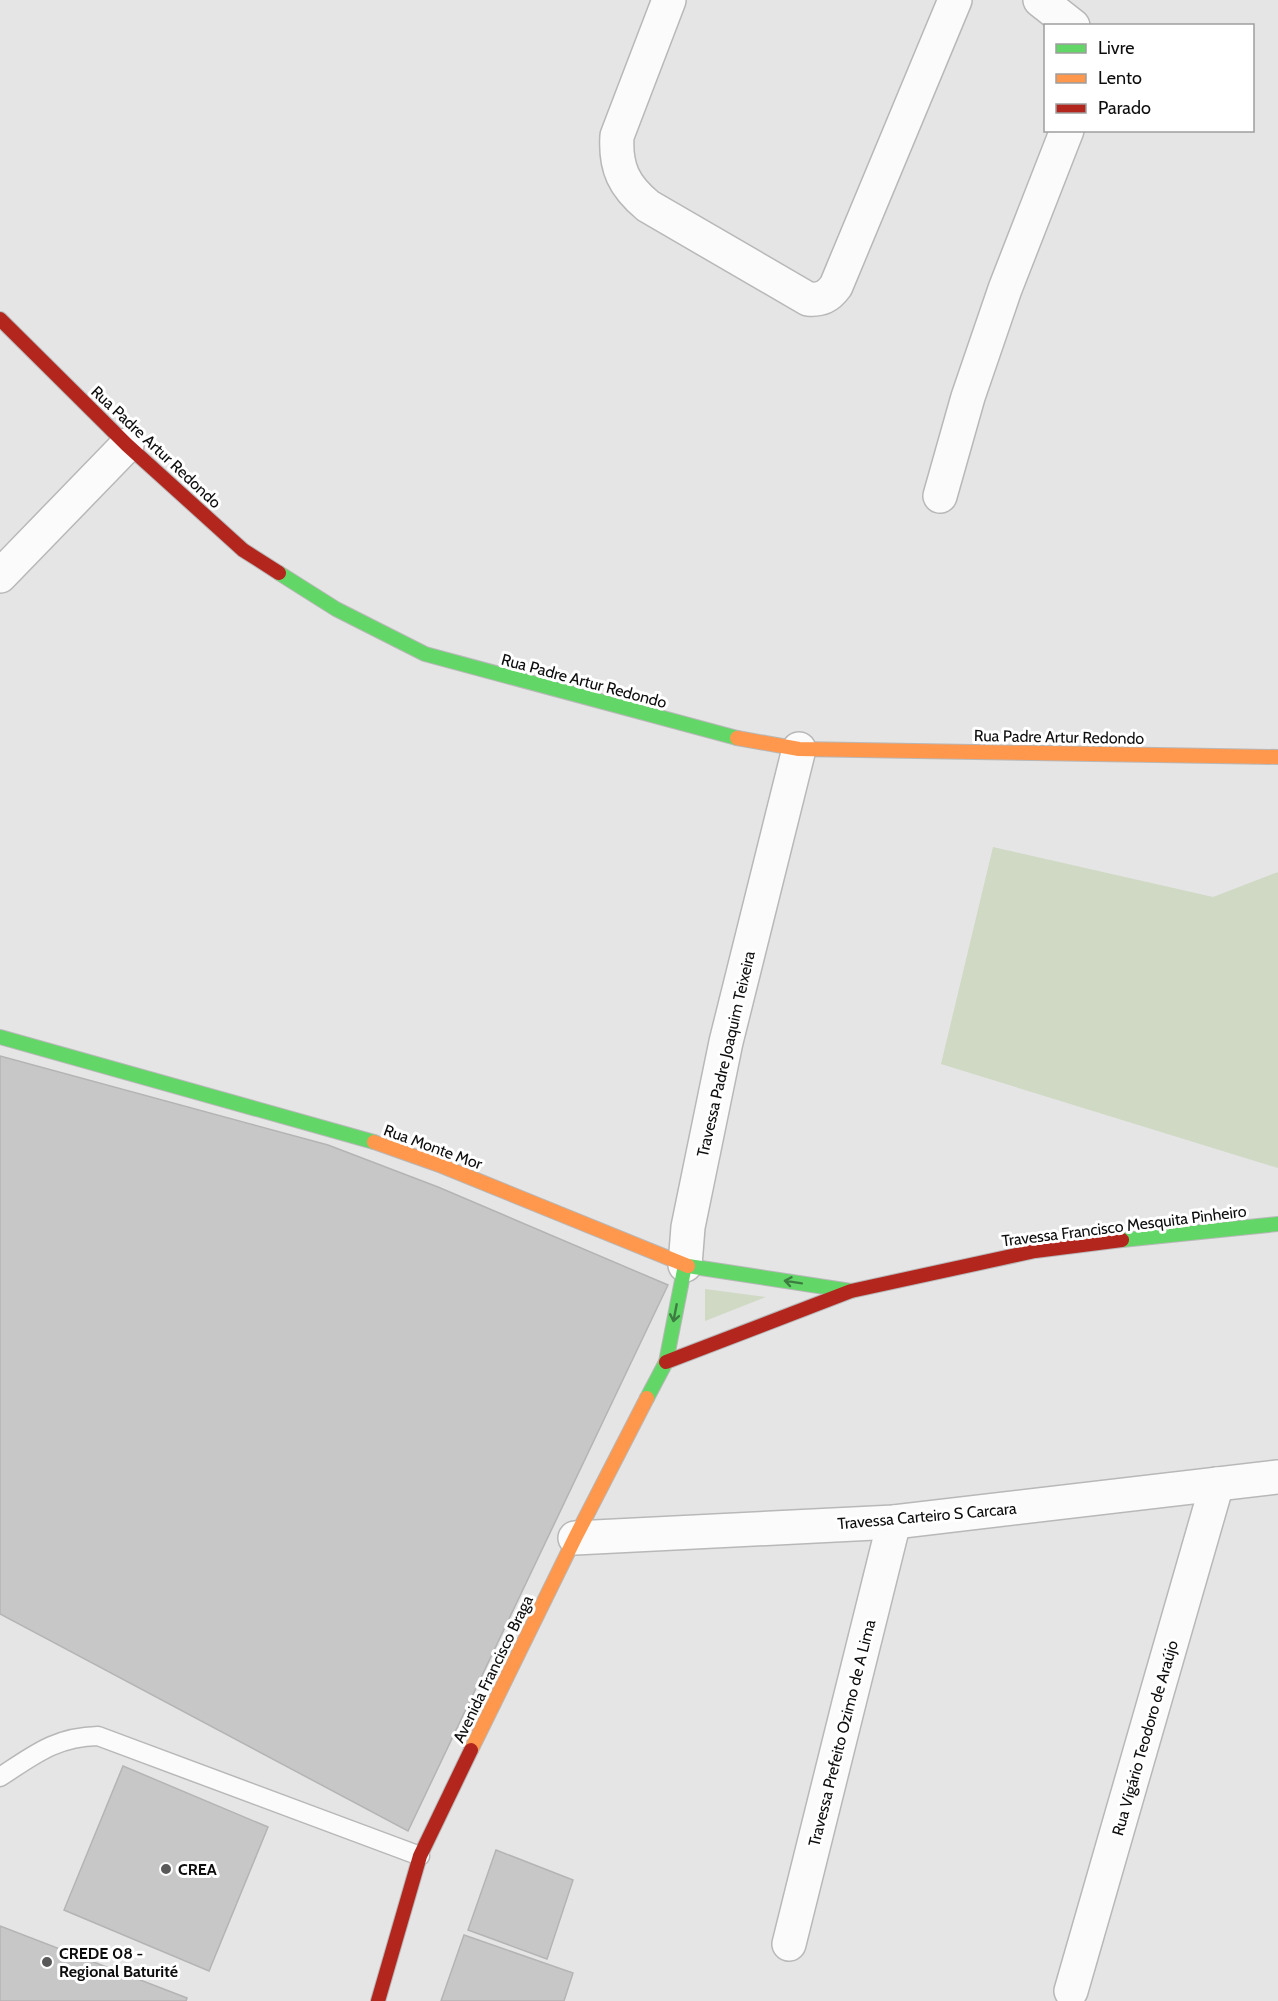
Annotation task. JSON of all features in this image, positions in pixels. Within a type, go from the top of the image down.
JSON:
[{"type":"street","points":[[669,0],[617,136],[616,155],[621,174],[632,192],[648,206],[808,299],[818,300],[828,296],[836,286],[955,0]]},
{"type":"street","points":[[1040,0],[1070,24]]},
{"type":"street","points":[[940,496],[968,397],[1005,289],[1066,132]]},
{"type":"street","name":"Rua Padre Artur Redondo","points":[[0,319],[127,445],[243,550],[336,609],[425,654],[722,736],[799,749],[1278,757]]},
{"type":"street","points":[[0,576],[127,445]]},
{"type":"street","name":"Travessa Padre Joaquim Teixeira","points":[[666,1362],[685,1265],[688,1227],[726,1042],[799,749]]},
{"type":"street","name":"Rua Monte Mor","points":[[0,1037],[342,1131],[442,1166],[685,1265],[851,1290]]},
{"type":"street","name":"Travessa Francisco Mesquita Pinheiro","points":[[666,1362],[851,1290],[1035,1251],[1202,1230],[1278,1224]]},
{"type":"street","name":"Avenida Francisco Braga","points":[[378,2001],[420,1856],[575,1538],[666,1362]]},
{"type":"street","name":"Travessa Carteiro S Carcara","points":[[575,1538],[894,1522],[1278,1477]]},
{"type":"street","name":"Rua Vigário Teodoro de Araújo","points":[[1071,1991],[1217,1484]]},
{"type":"street","name":"Travessa Prefeito Ozimo de A Lima","points":[[789,1944],[894,1522]]},
{"type":"lane","points":[[0,1778],[46,1747],[72,1737],[98,1736],[420,1856]]},
{"type":"green space","points":[[993,847],[1213,897],[1278,872],[1278,1168],[941,1064]]},
{"type":"green space","points":[[705,1289],[766,1297],[705,1321]]},
{"type":"building","points":[[0,1056],[328,1145],[438,1187],[668,1285],[408,1831],[0,1614]]},
{"type":"building","name":"CREA","points":[[123,1766],[268,1827],[209,1971],[64,1910]]},
{"type":"building","points":[[496,1850],[573,1880],[547,1959],[468,1930]]},
{"type":"building","name":"CREDE 08 - Regional Baturité","points":[[0,1926],[187,1998],[186,2001],[0,2001]]},
{"type":"building","points":[[464,1935],[573,1973],[564,2001],[441,2001]]},
{"type":"traffic: fast","points":[[279,573],[336,609],[425,654],[737,738]]},
{"type":"traffic: fast","points":[[0,1037],[374,1142]]},
{"type":"traffic: fast","points":[[1122,1240],[1278,1224]]},
{"type":"traffic: fast","points":[[647,1398],[666,1362],[685,1265]]},
{"type":"traffic: fast","points":[[688,1266],[851,1291]]},
{"type":"traffic: slow","points":[[737,738],[799,749],[1278,757]]},
{"type":"traffic: slow","points":[[374,1142],[442,1166],[688,1266]]},
{"type":"traffic: slow","points":[[471,1750],[647,1398]]},
{"type":"traffic: jam","points":[[0,319],[127,445],[243,550],[279,573]]},
{"type":"traffic: jam","points":[[666,1362],[851,1291],[1035,1251],[1122,1240]]},
{"type":"traffic: jam","points":[[378,2001],[420,1856],[471,1750]]},
{"type":"place","name":"CREA","points":[[166,1869]]},
{"type":"place","name":"CREDE 08 - Regional Baturité","points":[[47,1962]]}]
